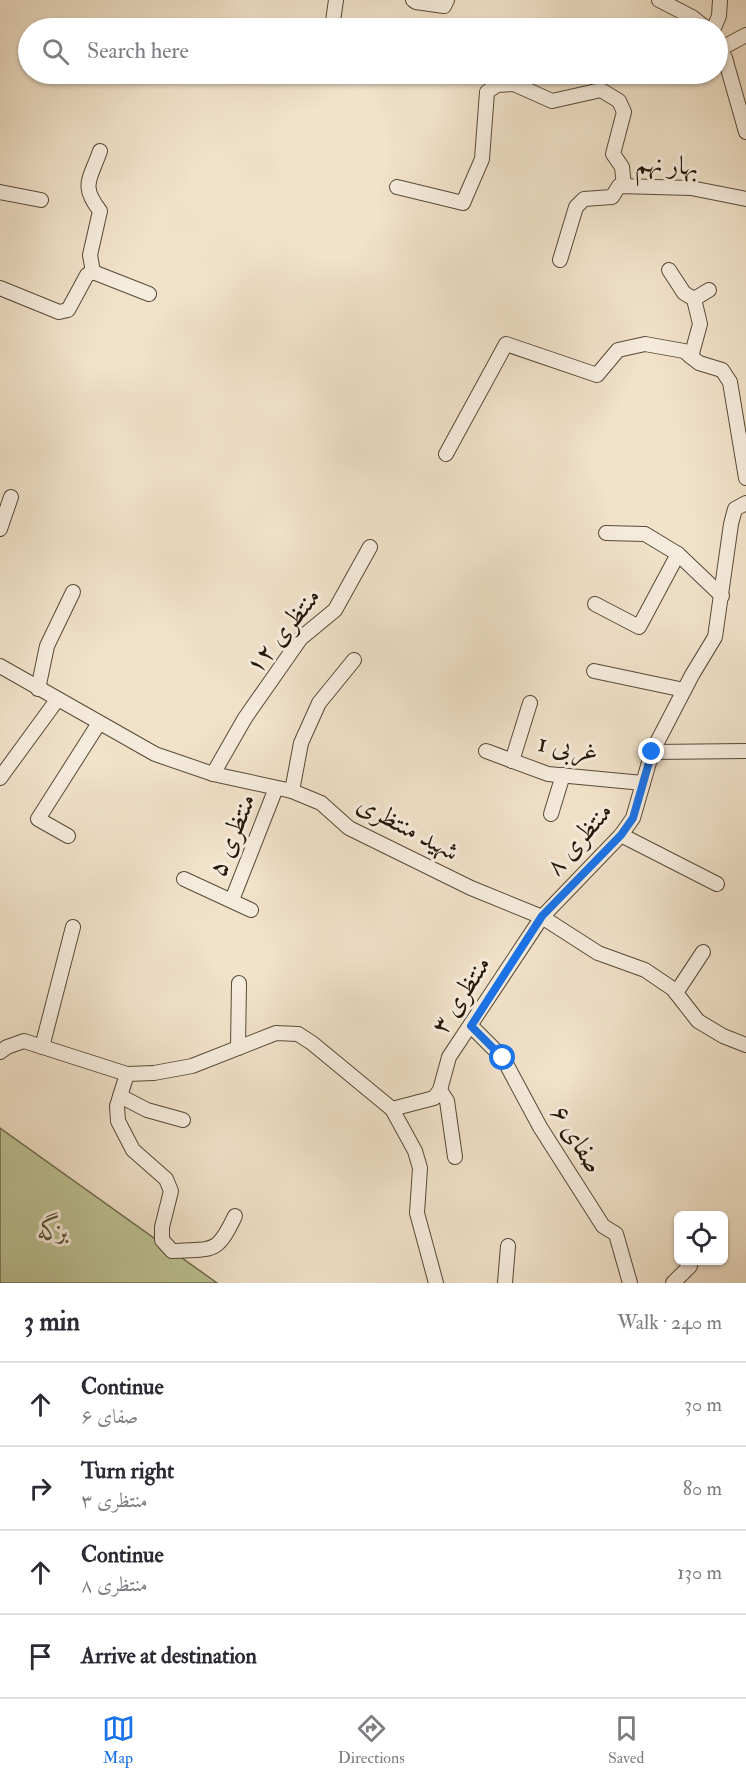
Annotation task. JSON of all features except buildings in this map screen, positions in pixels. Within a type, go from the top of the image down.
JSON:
[{"type":"street","points":[[333,18],[336,0]]},
{"type":"street","points":[[413,0],[444,6],[447,0]]},
{"type":"street","points":[[659,0],[693,18]]},
{"type":"street","points":[[718,18],[720,0]]},
{"type":"street","points":[[728,42],[746,35]]},
{"type":"street","points":[[728,71],[746,132]]},
{"type":"street","points":[[397,187],[463,203],[482,159],[487,92],[497,85],[514,84],[552,101],[601,90],[619,101],[624,112],[613,154],[622,166],[624,186]]},
{"type":"street","points":[[93,272],[90,255],[100,211],[89,197],[87,188],[100,151]]},
{"type":"street","name":"بهار نهم","points":[[560,260],[576,207],[584,199],[612,197],[619,186],[692,188],[746,200]]},
{"type":"street","points":[[0,192],[41,200]]},
{"type":"street","points":[[669,270],[684,293],[694,298]]},
{"type":"street","points":[[0,288],[59,312],[68,310],[87,275],[93,272],[149,294]]},
{"type":"street","points":[[694,298],[709,290]]},
{"type":"street","points":[[691,357],[700,324],[694,298]]},
{"type":"street","points":[[446,454],[506,344],[597,375],[618,350],[645,344],[684,351],[699,363],[722,370],[729,382],[746,478]]},
{"type":"street","points":[[0,529],[11,496]]},
{"type":"street","name":"منتظری ۸","points":[[542,916],[621,835],[633,818],[652,752],[715,637],[731,524],[735,509],[746,504]]},
{"type":"street","points":[[606,533],[645,534],[678,554],[722,596]]},
{"type":"street","name":"منتظری ۱۲","points":[[213,774],[245,718],[301,638],[335,610],[370,548]]},
{"type":"street","points":[[596,604],[639,627],[678,554]]},
{"type":"street","points":[[38,688],[46,646],[73,592]]},
{"type":"street","points":[[292,791],[301,743],[319,703],[354,660]]},
{"type":"street","name":"شهید منتظری","points":[[0,666],[155,754],[213,774],[292,791],[321,803],[349,828],[471,888],[542,916],[598,953],[645,970],[676,993],[698,1021],[723,1036],[746,1045]]},
{"type":"street","points":[[594,671],[684,690]]},
{"type":"street","points":[[0,778],[57,700]]},
{"type":"street","points":[[512,761],[530,703]]},
{"type":"street","points":[[68,836],[38,819],[99,723]]},
{"type":"street","name":"غربی 1","points":[[486,751],[548,774],[643,783]]},
{"type":"street","points":[[652,752],[746,751]]},
{"type":"street","points":[[551,814],[563,775]]},
{"type":"street","name":"منتظری ۵","points":[[232,900],[276,788]]},
{"type":"street","points":[[621,835],[717,884]]},
{"type":"street","points":[[184,879],[251,910]]},
{"type":"street","name":"منتظری ۳","points":[[440,1090],[449,1057],[542,916]]},
{"type":"street","points":[[42,1047],[73,927]]},
{"type":"street","points":[[676,993],[703,952]]},
{"type":"street","points":[[238,1048],[239,983]]},
{"type":"street","name":"صفای ۶","points":[[471,1026],[503,1058],[540,1127],[603,1226],[616,1234],[630,1283]]},
{"type":"street","points":[[0,1052],[24,1041],[127,1074],[154,1073],[192,1066],[276,1033],[298,1034],[312,1042],[392,1109],[415,1151],[420,1168],[417,1212],[436,1283]]},
{"type":"street","points":[[127,1074],[117,1106],[118,1121],[133,1150],[166,1179],[171,1191],[162,1227],[162,1240],[166,1246],[172,1251],[213,1248],[223,1240],[235,1216]]},
{"type":"street","points":[[392,1109],[434,1098],[440,1090],[447,1101],[455,1157]]},
{"type":"street","points":[[120,1096],[147,1110],[183,1120]]},
{"type":"street","points":[[505,1283],[508,1246]]},
{"type":"street","points":[[673,1283],[690,1266]]},
{"type":"green space","name":"بزگه","points":[[0,1128],[217,1283],[0,1283]]},
{"type":"route","points":[[503,1058],[471,1026],[542,916],[621,835],[633,818],[652,752]]}]
